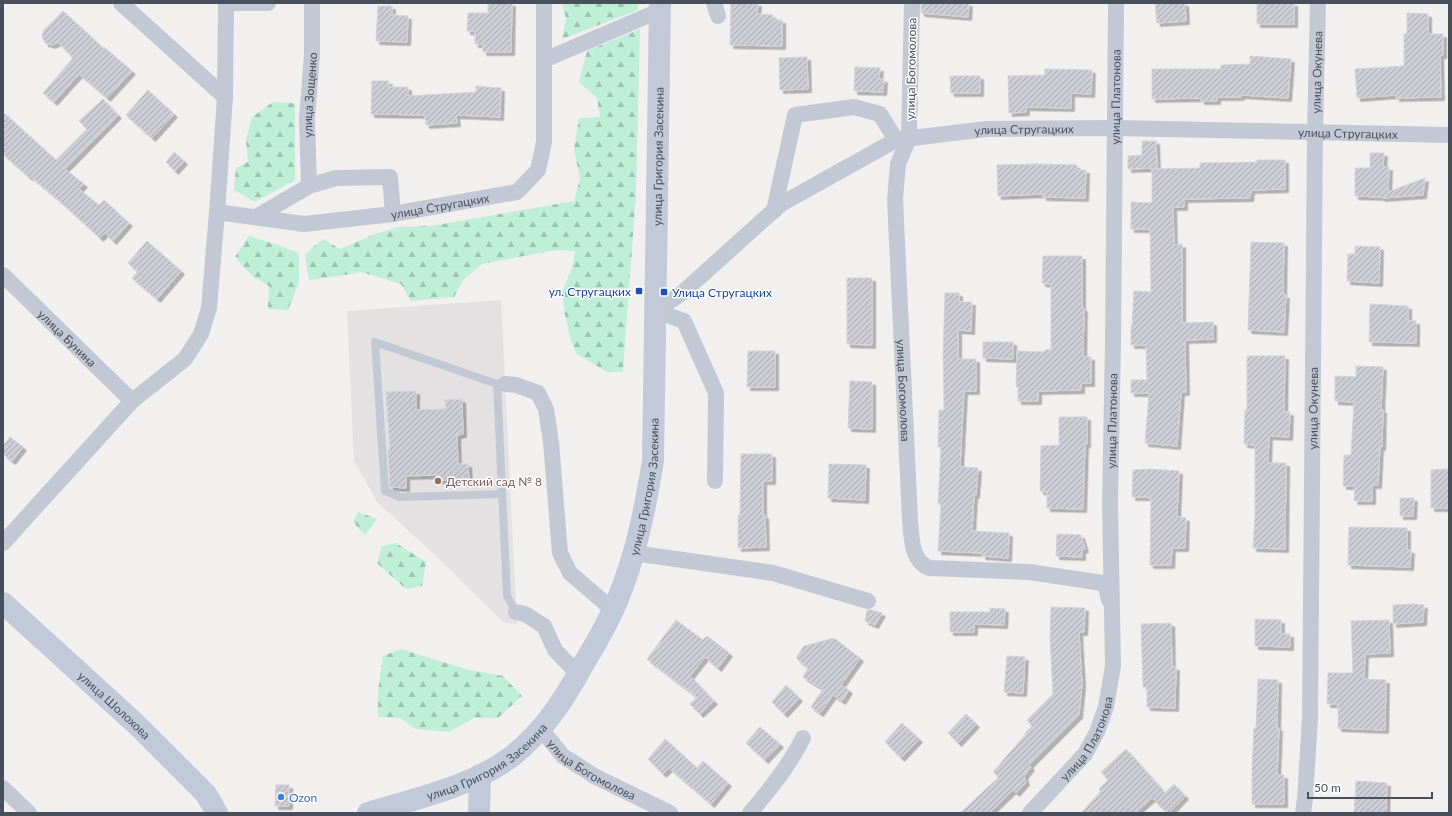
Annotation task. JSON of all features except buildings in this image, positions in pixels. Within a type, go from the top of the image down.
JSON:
[{"type":"main road","name":"улица Григория Засекина","points":[[368,813],[445,789],[480,775],[510,757],[541,729],[565,698],[617,602],[634,553],[646,506],[654,461],[660,7]]},
{"type":"main road","name":"улица Шолохова","points":[[3,603],[136,724],[206,794],[217,813]]},
{"type":"main road","points":[[479,813],[480,775]]},
{"type":"street","points":[[121,3],[225,97]]},
{"type":"street","points":[[3,543],[132,401],[185,359],[201,334],[209,308],[217,212],[225,97],[226,3],[268,3]]},
{"type":"street","name":"улица Зощенко","points":[[309,186],[307,118],[312,55],[312,3]]},
{"type":"street","points":[[544,3],[544,60],[660,7]]},
{"type":"street","name":"улица Богомолова","points":[[912,3],[903,139],[898,164],[895,199],[910,520],[914,552],[921,564],[929,568],[1029,572],[1103,583],[1106,588],[1112,612]]},
{"type":"street","name":"улица Платонова","points":[[1030,813],[1086,754],[1097,732],[1106,707],[1113,666],[1110,529],[1116,3]]},
{"type":"street","name":"улица Окунева","points":[[1303,813],[1310,718],[1315,133],[1318,3]]},
{"type":"street","name":"улица Стругацких","points":[[217,212],[304,224],[393,214],[517,192],[538,170],[544,142],[544,60]]},
{"type":"street","points":[[774,212],[795,115],[854,107],[880,114],[903,139]]},
{"type":"street","name":"улица Стругацких","points":[[656,311],[682,293],[774,212],[781,204],[903,139],[986,129],[1115,128],[1449,135]]},
{"type":"street","points":[[256,217],[309,186],[336,178],[390,177],[393,214]]},
{"type":"street","name":"улица Бунина","points":[[3,275],[132,401]]},
{"type":"street","points":[[656,311],[684,321],[716,393],[715,480]]},
{"type":"street","points":[[501,384],[516,385],[538,393],[546,409],[551,442],[560,553],[570,573],[613,610]]},
{"type":"street","points":[[1093,581],[1105,577],[1108,562],[1110,529]]},
{"type":"street","points":[[634,553],[773,573],[868,601]]},
{"type":"street","points":[[516,612],[525,614],[544,626],[555,650],[578,674]]},
{"type":"street","name":"улица Богомолова","points":[[541,729],[563,756],[596,777],[670,813]]},
{"type":"street","points":[[750,813],[777,781],[796,752],[803,738]]},
{"type":"street","points":[[3,788],[29,813]]},
{"type":"lane","points":[[502,494],[400,497],[385,491],[375,342],[501,384],[502,494],[507,596],[516,612]]},
{"type":"shaded area","name":"Детский сад № 8","points":[[501,300],[517,624],[503,622],[435,555],[377,502],[354,461],[347,311]]},
{"type":"green space","points":[[562,3],[638,3],[638,10],[562,39],[566,19]]},
{"type":"green space","points":[[640,29],[636,194],[623,372],[607,372],[577,354],[571,341],[565,315],[562,292],[572,268],[575,251],[556,250],[482,264],[463,280],[454,297],[411,301],[401,284],[361,272],[309,280],[305,254],[323,239],[340,249],[375,234],[398,227],[431,226],[574,201],[580,179],[574,149],[579,118],[600,117],[597,98],[579,82],[587,51]]},
{"type":"green space","points":[[273,102],[295,103],[295,180],[255,202],[234,190],[236,168],[248,162],[246,140],[252,117]]},
{"type":"green space","points":[[249,236],[299,253],[299,282],[288,310],[268,309],[269,286],[252,276],[235,257]]},
{"type":"green space","points":[[358,512],[377,519],[365,535],[353,522]]},
{"type":"green space","points":[[396,543],[426,562],[422,586],[406,589],[377,563],[382,546]]},
{"type":"green space","points":[[401,649],[469,670],[503,676],[522,696],[498,718],[474,718],[449,732],[415,729],[400,718],[378,717],[378,692],[383,656]]},
{"type":"place","name":"ул. Стругацких","points":[[639,291]]},
{"type":"place","name":"Улица Стругацких","points":[[664,292]]},
{"type":"place","name":"Детский сад № 8","points":[[438,481]]},
{"type":"place","name":"Ozon","points":[[281,797]]}]
